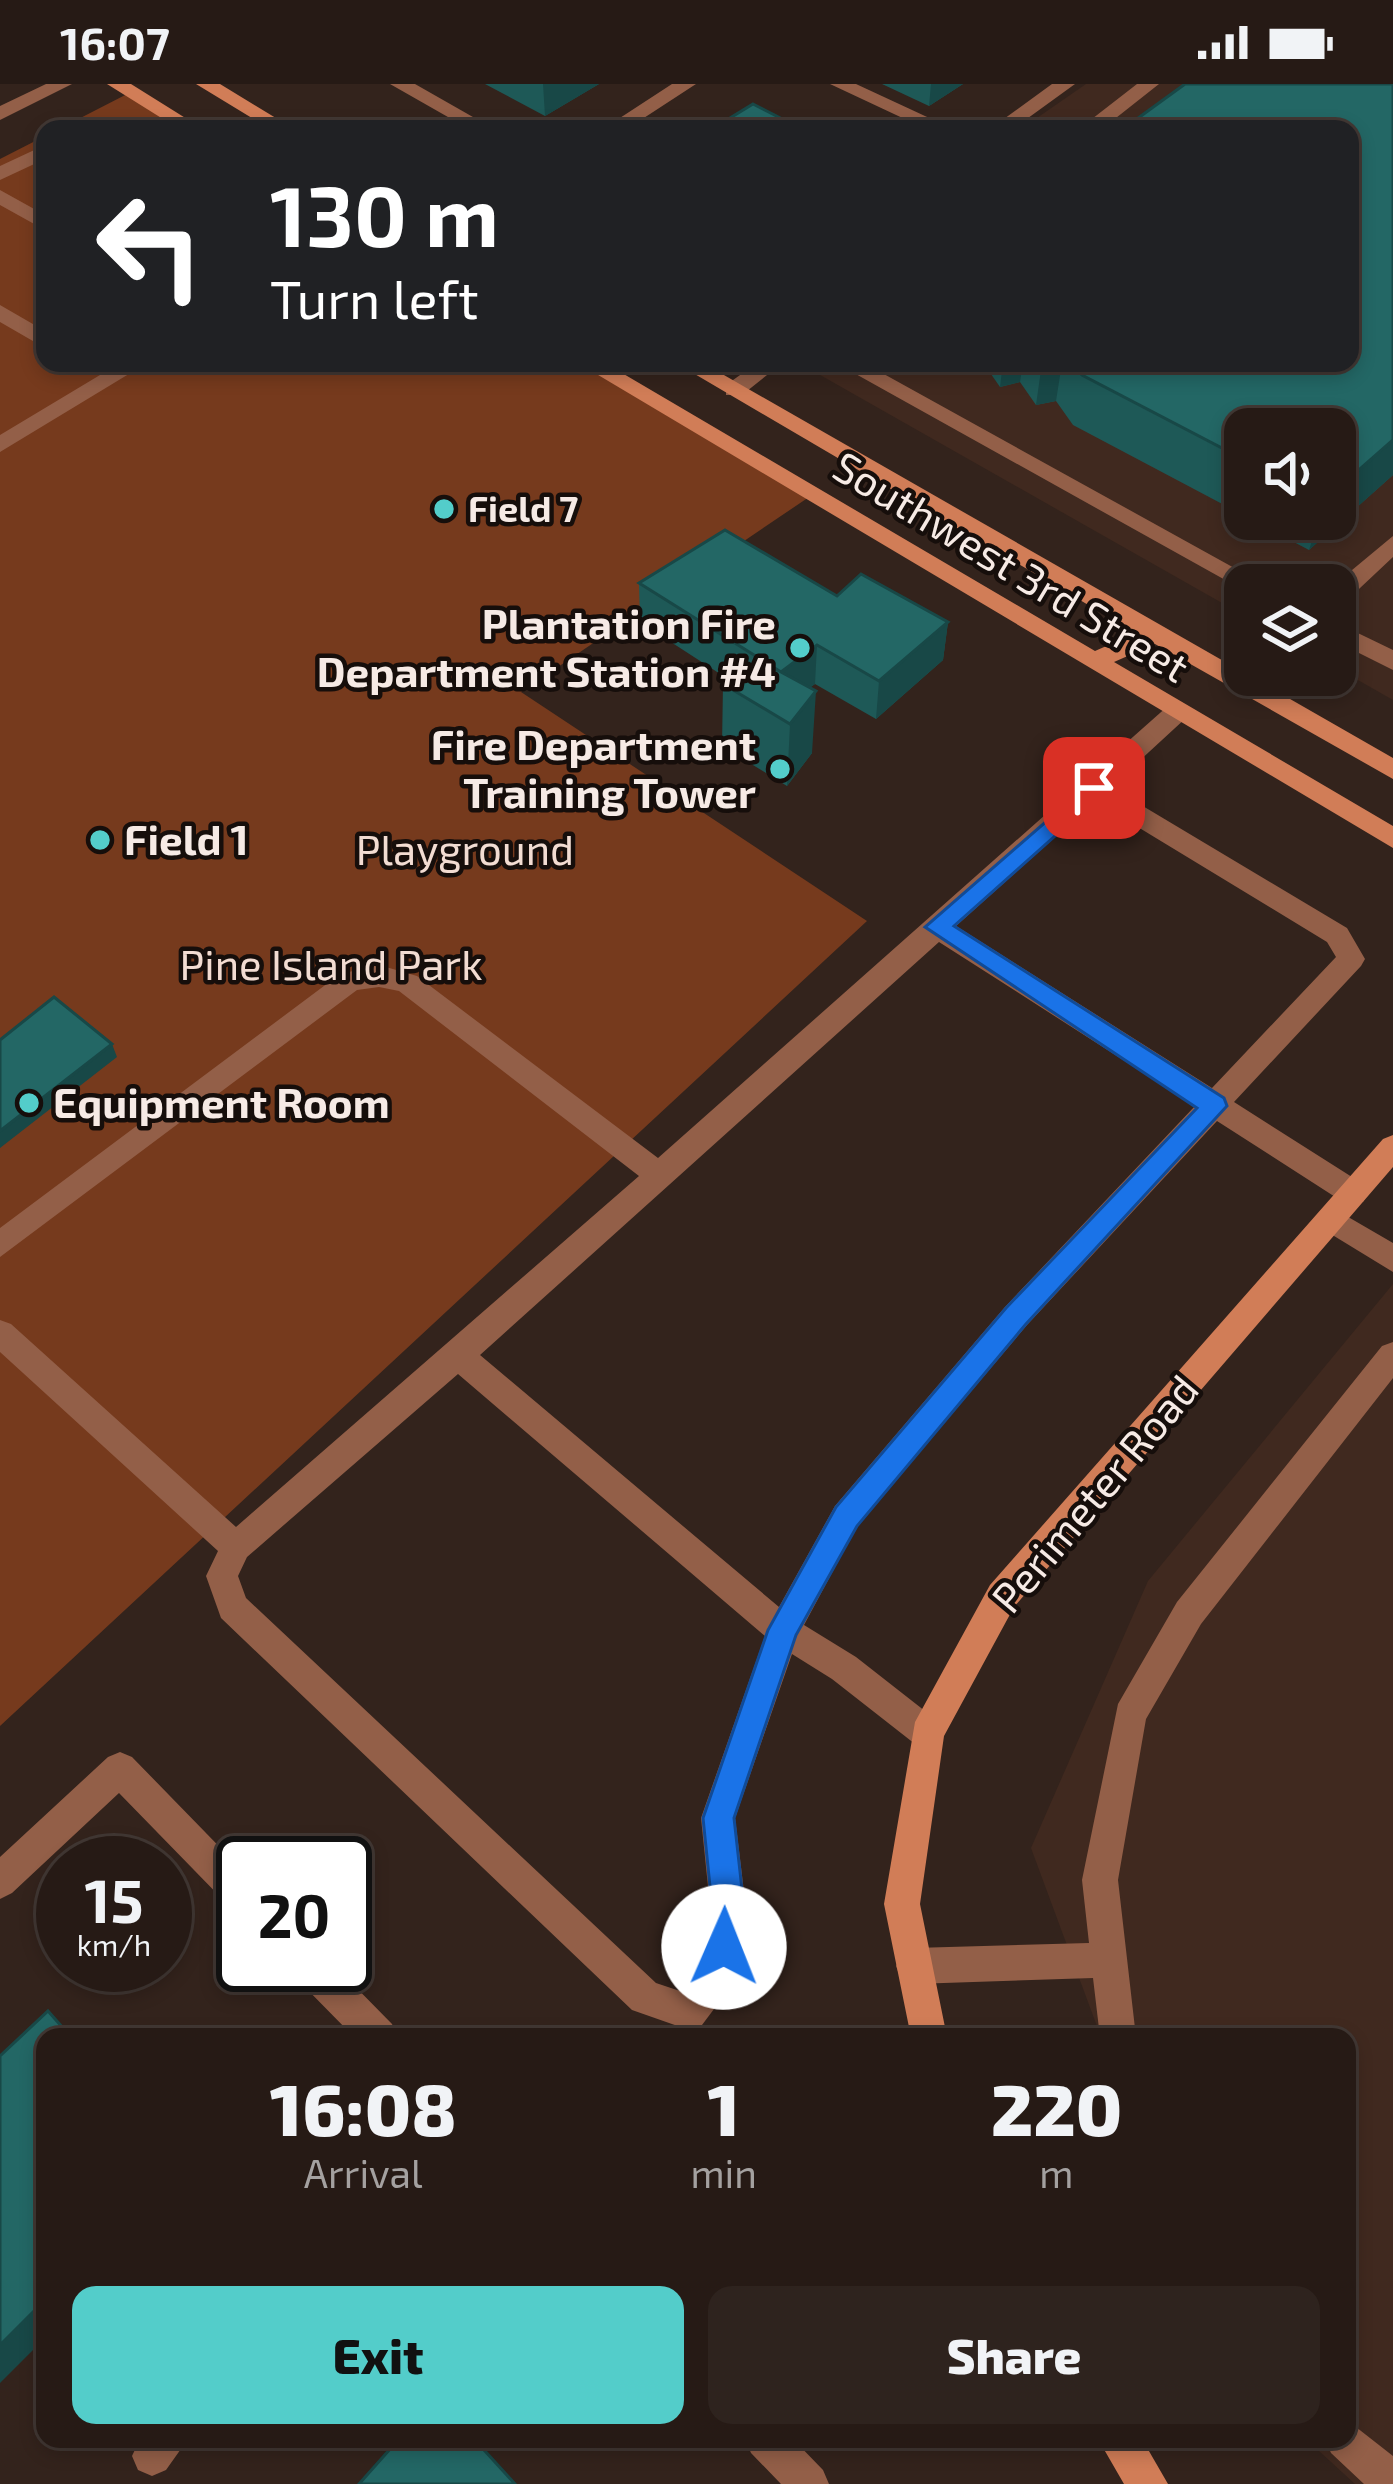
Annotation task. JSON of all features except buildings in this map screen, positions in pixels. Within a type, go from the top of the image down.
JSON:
[{"type":"street","points":[[117,84],[179,120]]},
{"type":"street","points":[[206,84],[268,120]]},
{"type":"street","name":"Southwest 3rd Street","points":[[604,372],[1393,838]]},
{"type":"street","name":"Southwest 3rd Street","points":[[703,372],[1156,634],[1224,668]]},
{"type":"street","points":[[1093,661],[1156,634]]},
{"type":"street","name":"Southwest 3rd Street","points":[[1274,696],[1393,770]]},
{"type":"street","name":"Perimeter Road","points":[[927,2028],[902,1904],[927,1733],[1002,1596],[1393,1147]]},
{"type":"street","points":[[1124,2448],[1148,2484]]},
{"type":"lane","points":[[0,114],[62,84]]},
{"type":"lane","points":[[400,84],[467,120]]},
{"type":"lane","points":[[628,120],[686,84]]},
{"type":"lane","points":[[840,84],[922,120]]},
{"type":"lane","points":[[1013,120],[1065,84]]},
{"type":"lane","points":[[1100,120],[1150,84]]},
{"type":"lane","points":[[0,88],[25,102]]},
{"type":"lane","points":[[0,174],[36,156]]},
{"type":"lane","points":[[0,196],[36,218]]},
{"type":"lane","points":[[0,312],[36,335]]},
{"type":"lane","points":[[92,372],[106,381]]},
{"type":"lane","points":[[7,432],[121,372]]},
{"type":"lane","points":[[734,390],[759,372]]},
{"type":"lane","points":[[864,372],[1224,569]]},
{"type":"lane","points":[[1356,579],[1392,546]]},
{"type":"lane","points":[[1356,641],[1393,661]]},
{"type":"lane","points":[[1094,788],[1337,935],[1351,959],[1016,1316],[846,1516],[783,1630],[718,1818],[729,1916],[720,1977],[689,2012],[645,1996],[233,1607],[222,1576],[236,1547],[458,1355],[1178,711]]},
{"type":"lane","points":[[937,927],[1353,1193]]},
{"type":"lane","points":[[0,1245],[350,981],[379,976],[407,983],[659,1175]]},
{"type":"lane","points":[[1331,1220],[1393,1259]]},
{"type":"lane","points":[[0,1333],[236,1547]]},
{"type":"lane","points":[[458,1355],[783,1630],[844,1668],[927,1733]]},
{"type":"lane","points":[[1117,2028],[1100,1880],[1130,1715],[1190,1613],[1269,1506],[1393,1355]]},
{"type":"lane","points":[[0,1881],[120,1769],[216,1868]]},
{"type":"lane","points":[[914,1966],[1109,1960]]},
{"type":"lane","points":[[335,1992],[370,2028]]},
{"type":"lane","points":[[774,2448],[808,2484]]},
{"type":"lane","points":[[1355,2448],[1393,2482]]},
{"type":"shaded area","points":[[1086,84],[1393,84],[1393,700],[1356,679],[1356,564],[1224,564],[1224,604],[815,372],[1359,372],[1359,120],[1034,120]]},
{"type":"shaded area","points":[[1393,1284],[1393,2484],[1355,2484],[1316,2448],[1356,2448],[1356,2028],[1098,2028],[1031,1848],[1148,1581]]},
{"type":"green space","points":[[131,92],[178,120],[77,120]]},
{"type":"green space","name":"Pine Island Park","points":[[36,141],[36,372],[604,372],[812,495],[521,692],[867,921],[0,1726],[0,159]]},
{"type":"place","name":"Field 7","points":[[444,509]]},
{"type":"place","name":"Plantation Fire Department Station #4","points":[[800,648]]},
{"type":"place","name":"Fire Department Training Tower","points":[[780,769]]},
{"type":"place","name":"Field 1","points":[[100,840]]},
{"type":"place","name":"Equipment Room","points":[[29,1103]]},
{"type":"route","points":[[724,1947],[729,1916],[718,1818],[783,1630],[846,1516],[1016,1316],[1214,1106],[937,927],[1094,788]]},
{"type":"park label","name":"Playground","points":[[465,850]]}]
